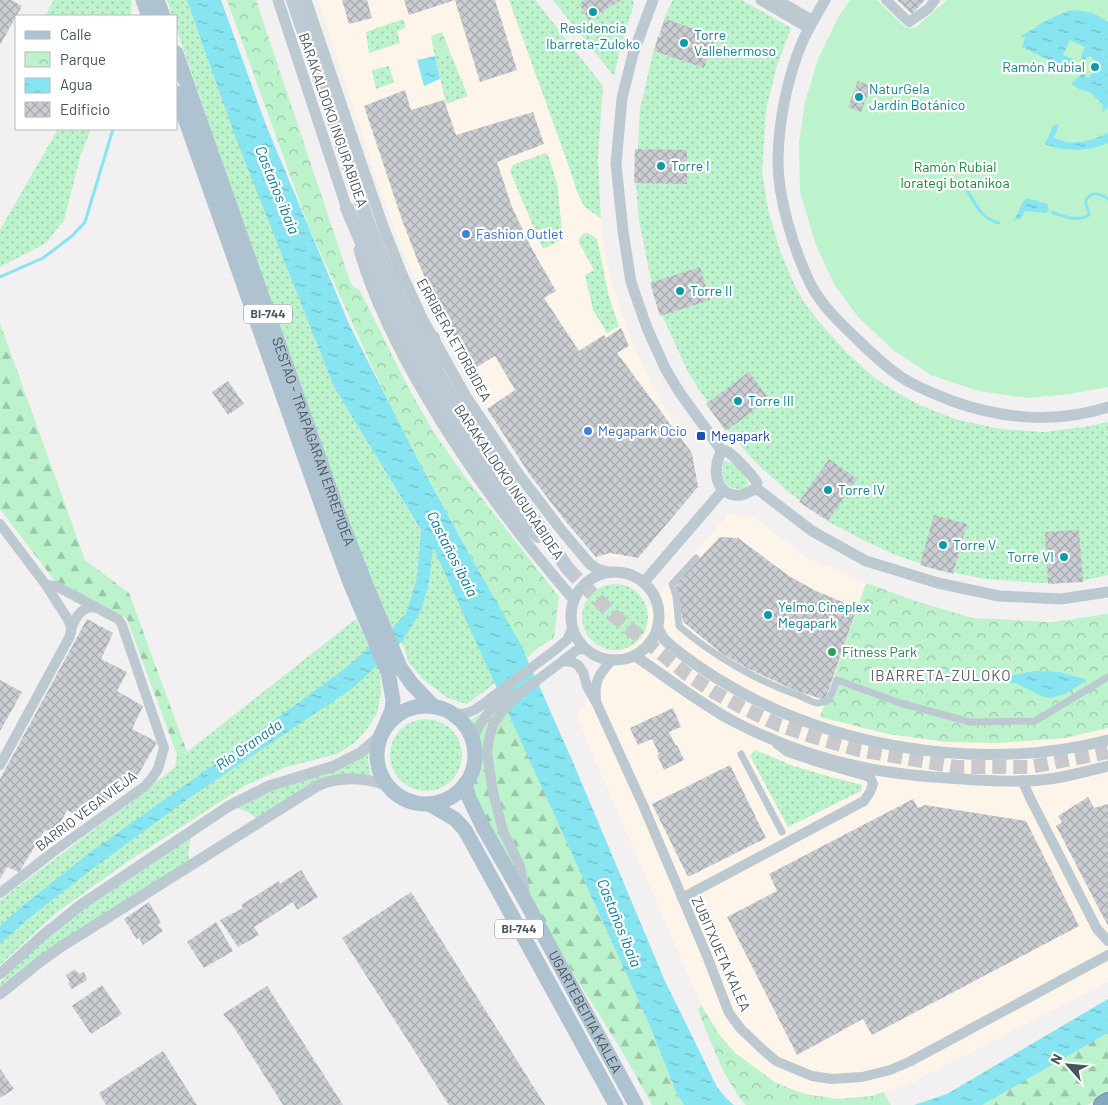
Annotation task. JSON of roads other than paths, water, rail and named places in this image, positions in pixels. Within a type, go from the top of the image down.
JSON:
[{"type":"highway","points":[[1103,1105],[1108,1102]]},
{"type":"main road","points":[[143,0],[149,15]]},
{"type":"main road","points":[[158,0],[163,15]]},
{"type":"main road","name":"BARAKALDOKO INGURABIDEA","points":[[293,0],[358,193],[384,263],[404,309],[457,406],[568,569],[514,511],[469,447],[436,394],[395,320],[347,208]]},
{"type":"main road","name":"SESTAO - TRAPAGARAN ERREPIDEA","points":[[178,59],[337,509],[356,577]]},
{"type":"main road","name":"SESTAO - TRAPAGARAN ERREPIDEA","points":[[178,100],[312,479],[356,577]]},
{"type":"main road","points":[[433,338],[439,375]]},
{"type":"main road","name":"BI-744","points":[[356,577],[394,670],[392,710],[382,733],[378,746],[378,767],[382,777],[396,794],[406,800],[428,804],[449,798],[458,792],[470,777],[475,760],[475,749],[469,731],[453,714],[433,706],[410,708],[390,721],[382,733]]},
{"type":"main road","name":"BI-744","points":[[394,670],[412,684],[433,706]]},
{"type":"main road","name":"UGARTEBEITIA KALEA","points":[[465,784],[469,798],[483,827],[636,1105]]},
{"type":"main road","name":"UGARTEBEITIA KALEA","points":[[428,804],[455,819],[465,830],[616,1105]]},
{"type":"street","points":[[278,0],[347,208],[366,274],[387,325],[421,388],[455,444],[513,526],[574,600]]},
{"type":"street","name":"ERRIBERA ETORBIDEA","points":[[306,0],[392,251],[410,293],[433,338],[482,421],[540,504],[590,564],[597,569],[608,572]]},
{"type":"street","points":[[653,0],[633,54],[622,98],[616,164],[630,282],[647,328],[666,370],[680,393],[722,451]]},
{"type":"street","points":[[761,0],[811,24]]},
{"type":"street","points":[[777,0],[811,24]]},
{"type":"street","points":[[825,0],[799,48],[790,75],[784,100],[778,159],[781,189],[796,252],[812,286],[826,307],[872,354],[902,378],[935,394],[962,404],[990,412],[1019,417],[1042,418],[1094,411],[1108,407]]},
{"type":"street","points":[[886,0],[909,22],[928,9],[935,0]]},
{"type":"street","points":[[722,451],[726,450],[732,454],[754,477],[757,483],[756,488]]},
{"type":"street","points":[[722,451],[715,468],[719,484],[723,490],[738,495],[756,488]]},
{"type":"street","points":[[756,488],[812,532],[866,561],[938,583],[999,596],[1061,599],[1108,592]]},
{"type":"street","points":[[644,582],[723,490]]},
{"type":"street","points":[[0,524],[46,585],[70,621],[71,628],[70,636],[0,764]]},
{"type":"street","points":[[696,558],[672,584],[676,596],[679,626],[692,638],[750,673],[794,694],[819,703],[830,700],[837,680],[900,704],[970,722],[1035,721],[1108,676]]},
{"type":"street","points":[[608,572],[627,573],[636,577],[650,588],[658,603],[658,628],[653,639],[646,649],[635,656],[620,661],[611,661],[597,657],[584,648],[572,629],[571,614],[574,600],[580,590],[587,582],[608,572]]},
{"type":"street","name":"BARRIO VEGA VIEJA","points":[[0,893],[53,852],[145,786],[158,769],[164,748],[122,624],[118,619],[56,586],[46,585]]},
{"type":"street","points":[[71,628],[80,613],[86,608],[96,607]]},
{"type":"street","points":[[658,628],[664,640],[691,661],[746,695],[782,712],[812,723],[878,743],[933,751],[1015,754],[1052,751],[1108,740]]},
{"type":"street","points":[[453,714],[471,713],[555,650],[567,640],[572,629]]},
{"type":"street","points":[[527,904],[520,866],[503,830],[493,792],[487,753],[489,739],[493,725],[503,710],[519,694],[577,650],[584,648]]},
{"type":"street","points":[[635,656],[696,700],[770,739],[823,757],[869,768],[926,776],[979,780],[1022,780],[1054,778],[1108,766]]},
{"type":"street","name":"ZUBITXUETA KALEA","points":[[563,661],[578,665],[597,704],[643,805],[729,1013],[741,1029],[776,1061],[812,1076],[832,1079],[862,1077],[890,1070],[909,1062],[1108,955]]},
{"type":"street","name":"ZUBITXUETA KALEA","points":[[597,704],[596,684],[599,675],[611,661]]},
{"type":"street","points":[[472,739],[491,709],[509,694],[519,694]]},
{"type":"street","points":[[0,974],[42,936],[82,904],[229,806],[269,786],[334,766],[360,753],[382,733]]},
{"type":"street","points":[[682,898],[864,801],[868,797],[873,784],[870,777],[788,752],[770,739]]},
{"type":"street","points":[[741,754],[782,832]]},
{"type":"street","points":[[0,994],[59,948],[316,786],[335,780],[360,779],[388,786]]},
{"type":"street","points":[[1022,780],[1097,929],[1108,941]]},
{"type":"water","points":[[187,0],[221,0],[266,125],[349,324],[419,462],[521,645],[572,760],[665,981],[717,1087],[734,1105],[684,1105],[676,1092],[649,1024],[433,547],[429,583],[421,611],[402,642],[353,688],[192,796],[95,867],[29,918],[0,944],[0,926],[25,904],[92,851],[343,670],[392,628],[406,613],[417,578],[421,530],[334,387],[235,136]]},
{"type":"water","points":[[1072,10],[1091,13],[1108,22],[1108,108],[1102,112],[1103,105],[1090,92],[1079,89],[1071,84],[1083,73],[1088,78],[1100,67],[1090,56],[1084,60],[1081,57],[1085,47],[1070,40],[1063,55],[1073,59],[1070,65],[1066,63],[1061,66],[1022,47],[1025,38],[1020,36],[1058,15]]},
{"type":"water","points":[[435,56],[440,79],[424,86],[417,60]]},
{"type":"water","points":[[1054,124],[1059,125],[1054,138],[1066,142],[1082,142],[1108,133],[1108,143],[1093,148],[1076,150],[1045,144]]},
{"type":"water","points":[[1027,198],[1047,204],[1049,211],[1045,213],[1025,211],[1021,219],[1013,220],[1022,203]]},
{"type":"water","points":[[1034,671],[1060,672],[1087,680],[1066,693],[1051,698],[1044,697],[1015,683],[993,682],[992,679]]},
{"type":"water","points":[[1108,999],[1108,1033],[982,1105],[914,1105],[947,1094]]},
{"type":"waterway","points":[[0,277],[43,258],[72,236],[85,222],[113,130]]},
{"type":"waterway","points":[[967,190],[983,214],[987,218],[999,223]]},
{"type":"waterway","points":[[1052,212],[1066,217],[1080,218],[1089,215],[1086,202],[1087,198],[1091,195],[1098,194],[1108,199]]},
{"type":"tunnel","points":[[568,569],[613,615],[688,675],[745,709],[779,725],[820,739],[859,750],[956,767],[1030,767],[1108,752]]},
{"type":"place","name":"Residencia Ibarreta-Zuloko","points":[[593,12]]},
{"type":"place","name":"Torre Vallehermoso","points":[[684,43]]},
{"type":"place","name":"Ramón Rubial","points":[[1095,67]]},
{"type":"place","name":"NaturGela Jardin Botánico","points":[[859,97]]},
{"type":"place","name":"Torre I","points":[[661,166]]},
{"type":"place","name":"Fashion Outlet","points":[[466,234]]},
{"type":"place","name":"Torre II","points":[[680,291]]},
{"type":"place","name":"Torre III","points":[[738,401]]},
{"type":"place","name":"Megapark Ocio","points":[[588,431]]},
{"type":"place","name":"Megapark","points":[[701,436]]},
{"type":"place","name":"Torre IV","points":[[828,490]]},
{"type":"place","name":"Torre V","points":[[943,545]]},
{"type":"place","name":"Torre VI","points":[[1064,557]]},
{"type":"place","name":"Yelmo Cineplex Megapark","points":[[768,615]]},
{"type":"place","name":"Fitness Park","points":[[832,652]]},
{"type":"district","name":"IBARRETA-ZULOKO","points":[[941,676]]},
{"type":"park label","name":"Ramón Rubial lorategi botanikoa","points":[[955,176]]},
{"type":"water label","name":"Castaños ibaia","points":[[277,190]]},
{"type":"water label","name":"Castaños ibaia","points":[[452,554]]},
{"type":"water label","name":"Río Granada","points":[[249,745]]},
{"type":"water label","name":"Castaños ibaia","points":[[619,923]]}]
